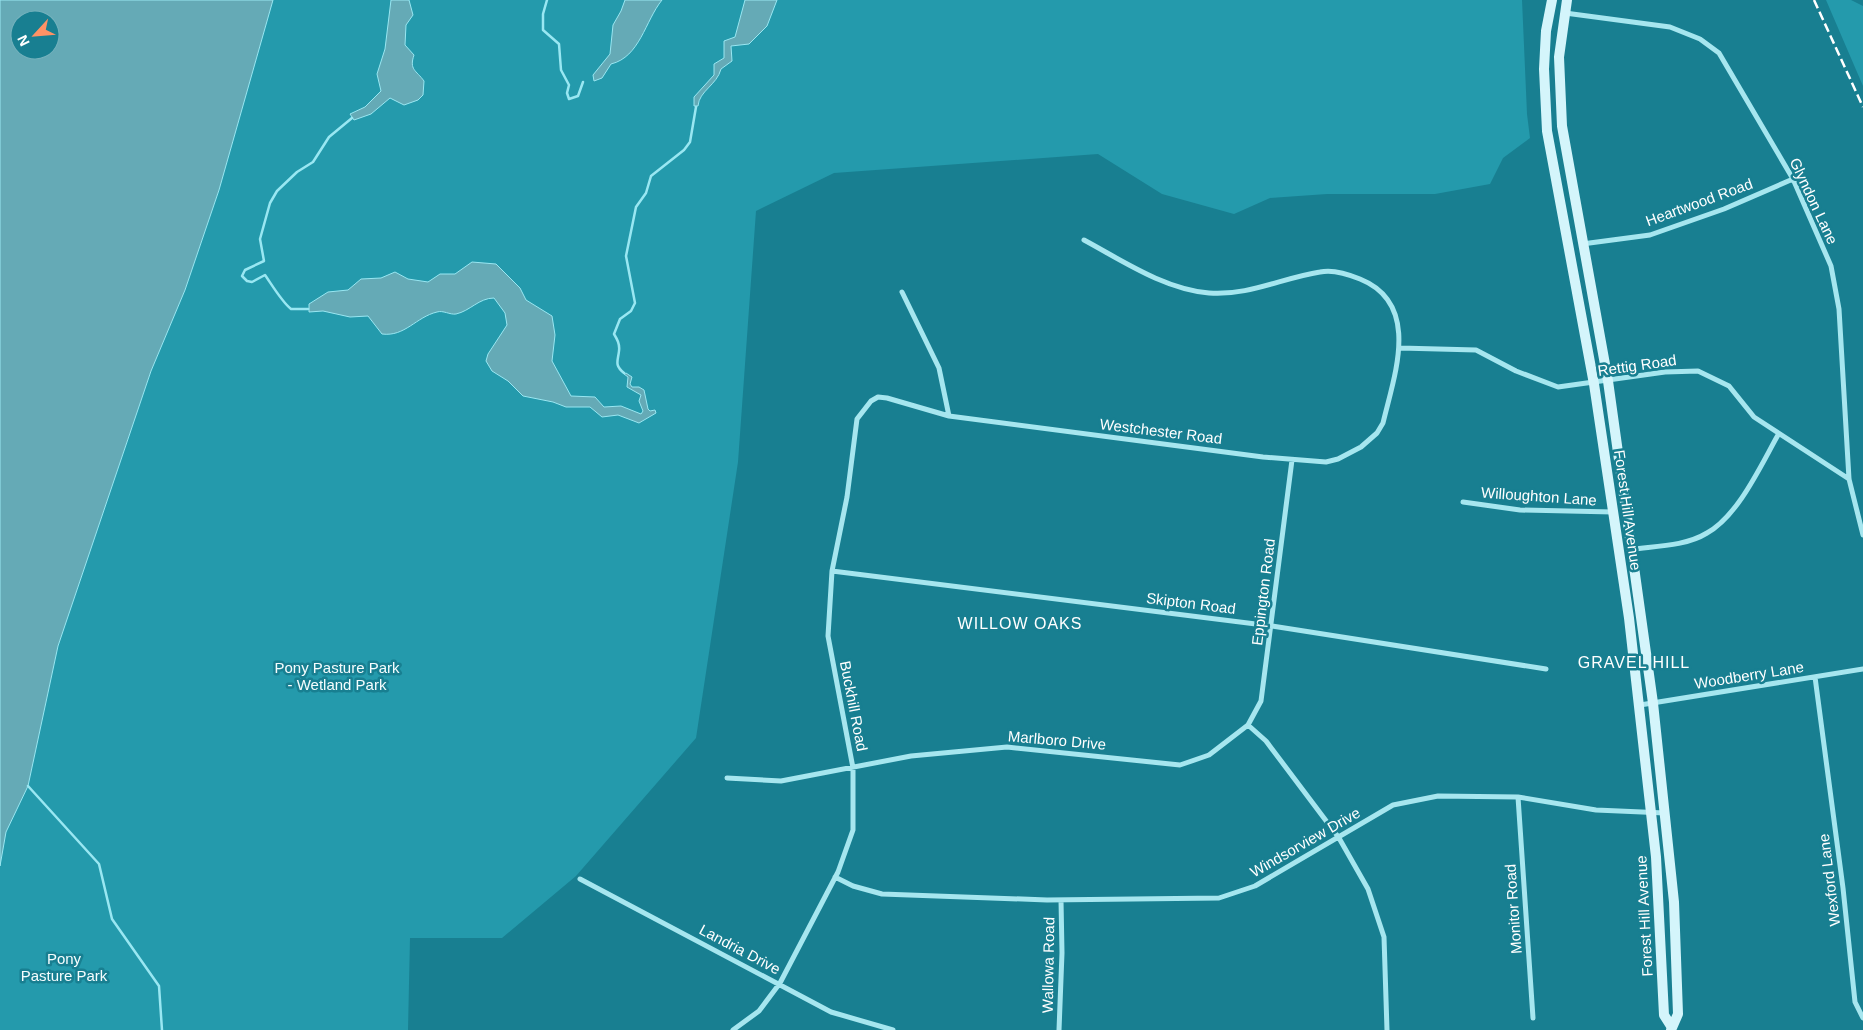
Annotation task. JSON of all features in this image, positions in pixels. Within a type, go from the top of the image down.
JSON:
[{"type":"main road","name":"Forest Hill Avenue","points":[[1552,0],[1546,31],[1544,69],[1547,132],[1594,384],[1614,512],[1640,705],[1659,889],[1664,1015],[1671,1028]]},
{"type":"main road","name":"Forest Hill Avenue","points":[[1566,0],[1559,57],[1560,105],[1564,146],[1608,382],[1633,548],[1666,813],[1677,962],[1678,1014],[1671,1028]]},
{"type":"street","name":"Glyndon Lane","points":[[1564,13],[1670,27],[1700,39],[1713,48],[1719,53],[1792,179],[1831,266],[1839,308],[1849,479],[1863,535]]},
{"type":"street","name":"Heartwood Road","points":[[1582,244],[1650,235],[1724,209],[1792,179]]},
{"type":"street","name":"Westchester Road","points":[[858,419],[866,405],[878,398],[887,398],[949,416],[1292,460],[1326,462],[1338,459],[1361,447],[1377,433],[1383,423],[1400,348],[1398,324],[1395,314],[1378,289],[1353,276],[1322,271],[1250,291],[1208,293],[1159,280],[1084,240]]},
{"type":"street","points":[[902,292],[939,368],[949,416]]},
{"type":"street","name":"Rettig Road","points":[[1400,348],[1476,350],[1516,372],[1558,387],[1594,384],[1664,372],[1698,371],[1729,386],[1754,417],[1778,435],[1849,479]]},
{"type":"street","name":"Buckhill Road","points":[[733,1030],[759,1011],[780,983],[835,877],[853,830],[853,768],[828,636],[832,571],[847,497],[858,419]]},
{"type":"street","points":[[1633,548],[1682,543],[1708,533],[1737,506],[1778,435]]},
{"type":"street","name":"Eppington Road","points":[[1248,725],[1261,701],[1292,460]]},
{"type":"street","name":"Willoughton Lane","points":[[1462,502],[1530,511],[1614,512]]},
{"type":"street","name":"Skipton Road","points":[[832,571],[1272,626],[1546,669]]},
{"type":"street","name":"Woodberry Lane","points":[[1640,705],[1863,668]]},
{"type":"street","name":"Wexford Lane","points":[[1815,677],[1843,888],[1855,1002],[1863,1018]]},
{"type":"street","points":[[1248,725],[1266,741],[1338,838],[1368,889],[1384,937],[1387,1030]]},
{"type":"street","name":"Marlboro Drive","points":[[727,778],[781,781],[911,756],[1007,747],[1180,765],[1209,755],[1248,725]]},
{"type":"street","name":"Windsorview Drive","points":[[835,877],[853,886],[882,894],[1061,900],[1218,898],[1255,886],[1393,805],[1438,796],[1518,798],[1596,810],[1666,813]]},
{"type":"street","name":"Monitor Road","points":[[1518,798],[1533,1018]]},
{"type":"street","name":"Landria Drive","points":[[580,879],[832,1012],[893,1030]]},
{"type":"street","name":"Wallowa Road","points":[[1059,1030],[1062,952],[1061,900]]},
{"type":"green space","points":[[273,0],[1522,0],[1527,114],[1530,138],[1503,158],[1490,184],[1435,194],[1327,194],[1270,198],[1234,214],[1162,194],[1098,154],[834,173],[756,211],[738,462],[696,738],[576,876],[502,938],[410,938],[408,1030],[0,1030],[0,866],[5,832],[28,786],[58,646],[151,371],[185,290],[219,190]]},
{"type":"green space","points":[[1826,0],[1851,0],[1863,6],[1863,86]]},
{"type":"shaded area","points":[[0,0],[273,0],[219,190],[185,290],[151,371],[58,646],[28,786],[6,832],[0,866]]},
{"type":"shaded area","points":[[391,0],[409,0],[413,15],[406,25],[405,45],[414,55],[412,64],[414,70],[424,81],[423,95],[418,100],[404,105],[390,98],[371,114],[354,120],[350,114],[365,107],[381,91],[377,74],[385,49]]},
{"type":"shaded area","points":[[625,0],[662,0],[629,54],[611,64],[602,78],[594,81],[593,75],[610,54],[613,25]]},
{"type":"shaded area","points":[[745,0],[777,0],[767,26],[749,44],[731,46],[732,61],[721,69],[719,75],[701,96],[698,106],[694,106],[694,97],[714,75],[714,64],[724,58],[724,41],[735,37]]},
{"type":"shaded area","points":[[472,262],[496,264],[520,288],[526,300],[552,316],[555,335],[552,361],[571,396],[595,397],[604,407],[621,406],[641,414],[643,411],[639,401],[641,395],[627,387],[628,377],[624,374],[626,373],[632,377],[630,384],[632,387],[639,387],[644,390],[648,409],[650,411],[655,410],[656,413],[639,423],[618,415],[602,417],[590,407],[566,407],[553,402],[523,396],[508,381],[492,371],[486,361],[488,354],[507,325],[505,313],[494,298],[484,300],[456,314],[439,312],[430,315],[404,330],[390,334],[382,334],[368,316],[350,317],[323,311],[309,312],[309,304],[328,292],[348,290],[361,279],[381,278],[395,272],[408,279],[428,282],[440,274],[455,274]]},
{"type":"waterway","points":[[547,0],[543,14],[543,30],[559,44],[561,70],[569,85],[567,93],[569,99],[578,96],[583,82]]},
{"type":"waterway","points":[[624,373],[618,365],[619,346],[614,334],[620,319],[631,311],[635,303],[626,256],[636,207],[646,193],[651,176],[684,150],[690,142],[696,107]]},
{"type":"waterway","points":[[308,309],[291,309],[265,275],[252,282],[247,281],[242,276],[245,270],[264,261],[260,239],[270,203],[277,191],[297,172],[313,162],[329,137],[352,118]]},
{"type":"waterway","points":[[28,786],[99,864],[112,919],[159,986],[162,1030]]},
{"type":"railway","points":[[1814,0],[1863,107]]},
{"type":"district","name":"WILLOW OAKS","points":[[1020,623]]},
{"type":"district","name":"GRAVEL HILL","points":[[1634,662]]},
{"type":"park label","name":"Pony Pasture Park - Wetland Park","points":[[337,676]]},
{"type":"park label","name":"Pony Pasture Park","points":[[64,966]]}]
